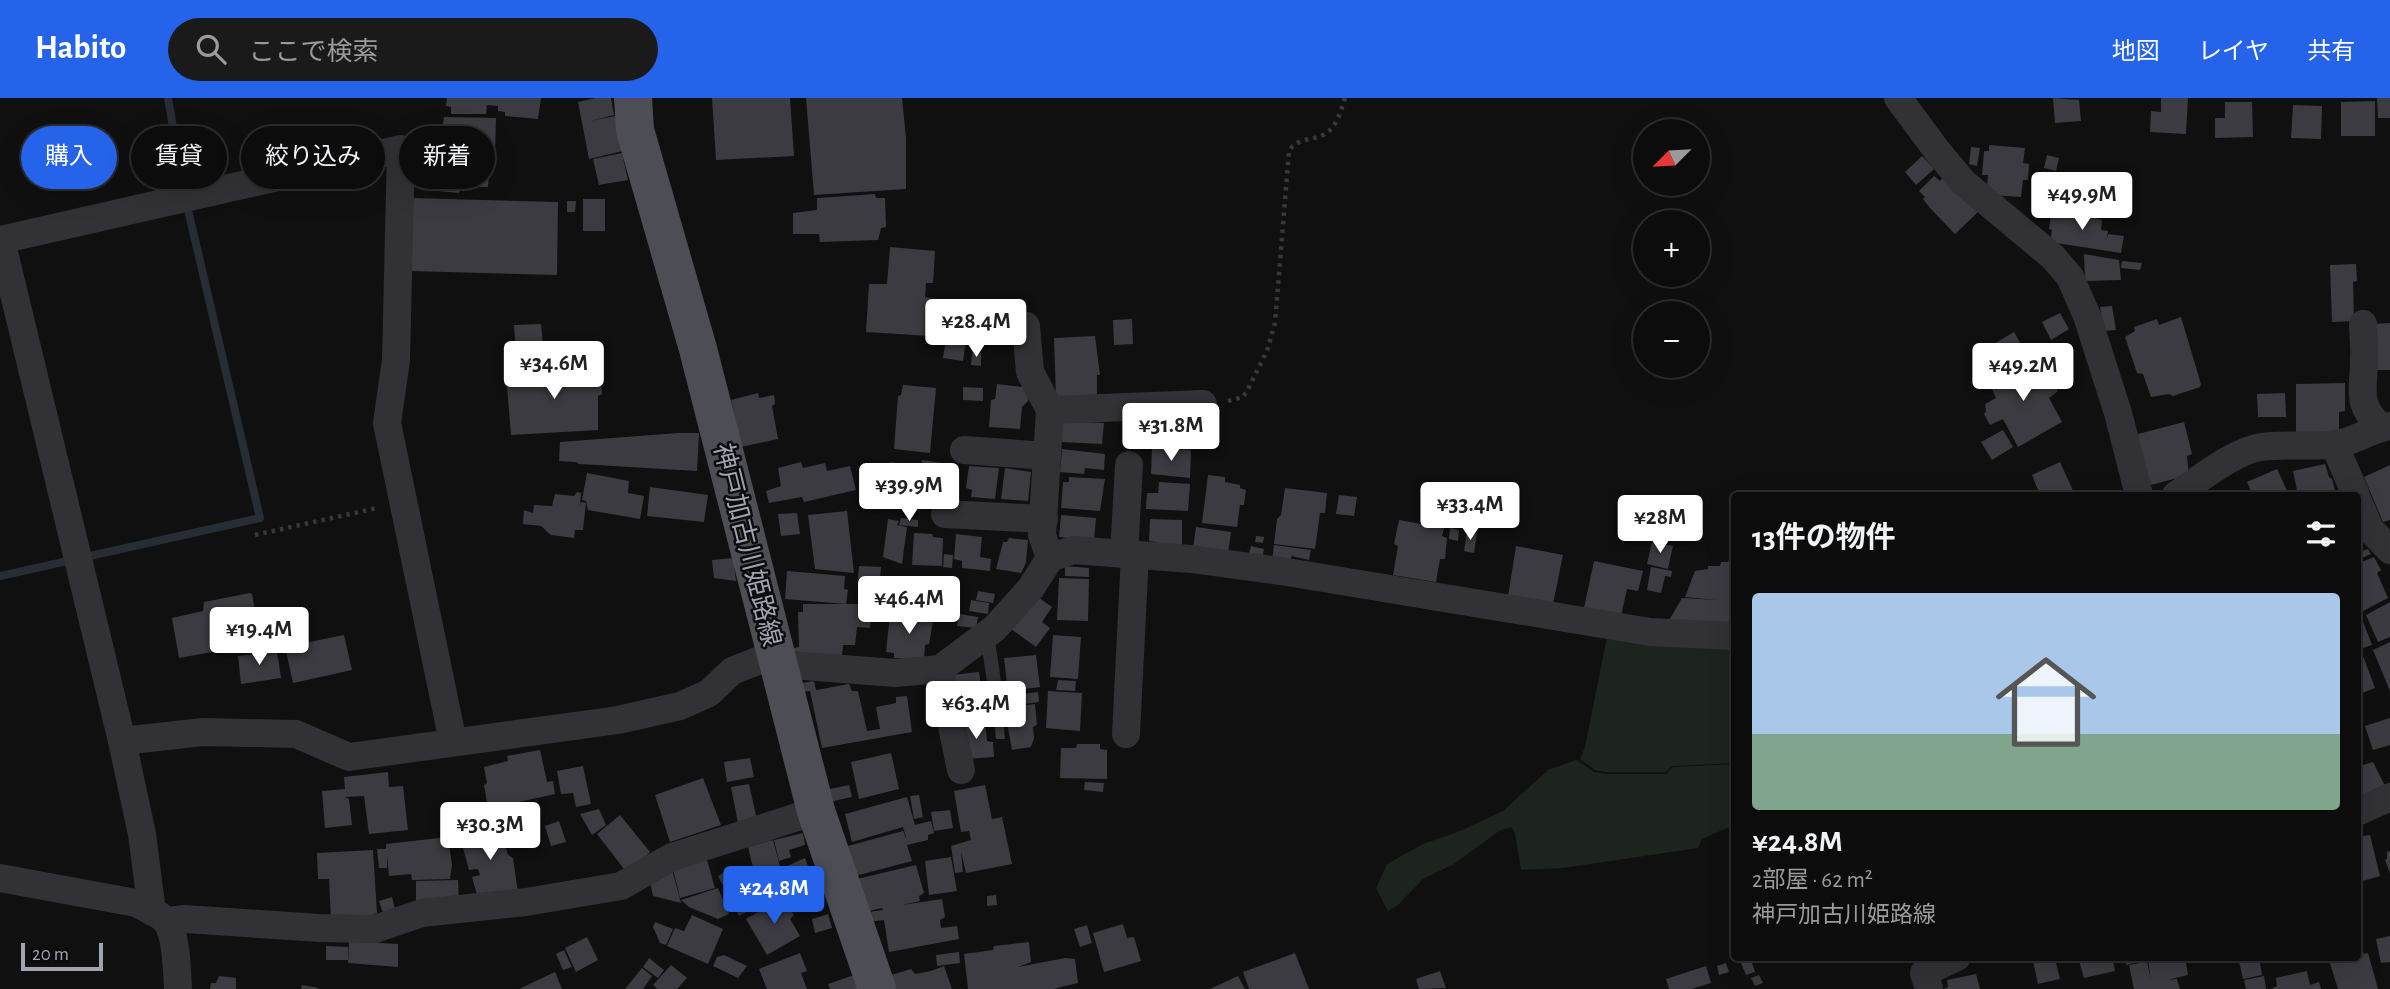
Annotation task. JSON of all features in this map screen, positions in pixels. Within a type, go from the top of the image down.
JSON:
[{"type":"main road","name":"神戸加古川姫路線","points":[[633,98],[635,130],[698,349],[816,811],[877,989]]},
{"type":"street","points":[[1898,98],[1963,182],[2043,248],[2070,277],[2087,316],[2138,492]]},
{"type":"street","points":[[178,989],[173,943],[159,917],[122,741],[1,240],[401,149],[396,359],[387,423],[453,742]]},
{"type":"street","points":[[2363,324],[2363,402],[2371,418],[2386,427]]},
{"type":"street","points":[[1026,326],[1030,372],[1049,410],[1042,535],[1050,558]]},
{"type":"street","points":[[1049,410],[1203,404]]},
{"type":"street","points":[[2181,492],[2239,455],[2259,447],[2334,444],[2351,441],[2386,427]]},
{"type":"street","points":[[2334,444],[2354,492]]},
{"type":"street","points":[[964,450],[1048,456]]},
{"type":"street","points":[[1126,734],[1129,465]]},
{"type":"street","points":[[2361,510],[2373,541]]},
{"type":"street","points":[[945,513],[1044,519]]},
{"type":"street","points":[[122,741],[203,732],[296,734],[349,757],[618,720],[680,706],[709,693],[732,671],[776,659],[895,673],[940,669],[987,634],[1031,588],[1050,558],[1073,550],[1299,574],[1650,632],[1731,636]]},
{"type":"street","points":[[940,669],[961,770]]},
{"type":"street","points":[[2361,810],[2390,797]]},
{"type":"street","points":[[0,878],[136,903],[159,917],[375,929],[422,913],[526,902],[621,886],[672,857],[816,811]]},
{"type":"street","points":[[1929,989],[1924,973],[1949,961]]},
{"type":"lane","points":[[987,634],[999,716]]},
{"type":"path","points":[[1203,404],[1233,401],[1243,397],[1267,351],[1275,323],[1280,280],[1289,151],[1299,142],[1325,134],[1333,127],[1345,98]]},
{"type":"path","points":[[255,535],[404,502]]},
{"type":"shaded area","points":[[1607,637],[1731,647],[1731,763],[1672,766],[1665,772],[1605,772],[1595,770],[1580,759],[1585,747]]},
{"type":"shaded area","points":[[1576,760],[1594,772],[1606,774],[1666,774],[1673,767],[1731,764],[1731,826],[1702,839],[1698,848],[1563,868],[1521,870],[1512,827],[1499,831],[1454,864],[1423,879],[1398,905],[1388,911],[1376,888],[1387,864],[1423,844],[1503,811],[1548,770]]},
{"type":"building","points":[[447,98],[541,98],[538,119],[505,116],[505,112],[498,111],[498,106],[487,105],[486,114],[451,114],[451,107],[446,106]]},
{"type":"building","points":[[611,98],[614,115],[590,121],[615,116],[623,151],[589,159],[578,102]]},
{"type":"building","points":[[712,98],[790,98],[794,156],[716,160]]},
{"type":"building","points":[[806,98],[902,98],[906,138],[906,189],[814,195]]},
{"type":"building","points":[[2053,98],[2079,100],[2081,121],[2055,123]]},
{"type":"building","points":[[2161,98],[2188,98],[2186,134],[2150,132],[2151,111],[2161,112]]},
{"type":"building","points":[[2377,98],[2390,98],[2390,118],[2378,118]]},
{"type":"building","points":[[2375,101],[2375,136],[2341,136],[2341,102]]},
{"type":"building","points":[[2225,102],[2252,102],[2253,137],[2215,138],[2215,118],[2225,118]]},
{"type":"building","points":[[2293,105],[2322,106],[2321,139],[2291,138]]},
{"type":"building","points":[[444,117],[496,118],[495,154],[495,126],[443,126]]},
{"type":"building","points":[[1989,145],[2025,148],[2023,163],[2029,164],[2028,180],[2023,180],[2021,197],[1992,195],[1987,189],[1988,175],[1982,175],[1984,151],[1989,151]]},
{"type":"building","points":[[1971,147],[1980,148],[1977,166],[1969,164]]},
{"type":"building","points":[[622,153],[628,180],[599,185],[593,159]]},
{"type":"building","points":[[2047,155],[2059,158],[2056,171],[2044,168]]},
{"type":"building","points":[[1922,156],[1934,169],[1916,185],[1905,172]]},
{"type":"building","points":[[1934,176],[1940,181],[1943,177],[1978,212],[1955,234],[1930,208],[1919,191]]},
{"type":"building","points":[[438,189],[460,189],[459,193]]},
{"type":"building","points":[[875,194],[876,198],[885,198],[886,227],[881,228],[878,240],[820,242],[819,234],[793,234],[793,213],[817,210],[817,198]]},
{"type":"building","points":[[411,198],[558,202],[557,275],[410,271]]},
{"type":"building","points":[[583,199],[605,199],[605,231],[583,231]]},
{"type":"building","points":[[567,201],[576,201],[575,212],[567,212]]},
{"type":"building","points":[[2052,208],[2095,215],[2095,218],[2102,220],[2101,230],[2108,231],[2106,243],[2108,234],[2124,236],[2121,253],[2050,242]]},
{"type":"building","points":[[890,247],[935,251],[933,283],[926,283],[925,297],[933,299],[930,336],[866,332],[869,284],[887,284]]},
{"type":"building","points":[[2084,254],[2119,260],[2121,280],[2085,281]]},
{"type":"building","points":[[2122,261],[2142,263],[2140,270],[2121,268]]},
{"type":"building","points":[[2356,264],[2357,281],[2353,282],[2354,321],[2332,322],[2330,265]]},
{"type":"building","points":[[2112,306],[2116,330],[2104,331],[2100,307]]},
{"type":"building","points":[[950,312],[980,318],[977,336],[967,335],[963,361],[943,358]]},
{"type":"building","points":[[2060,313],[2069,329],[2051,340],[2042,322]]},
{"type":"building","points":[[2181,317],[2200,387],[2173,396],[2169,394],[2151,397],[2143,374],[2137,373],[2125,337],[2135,331],[2134,327],[2157,319],[2159,325]]},
{"type":"building","points":[[1132,319],[1133,344],[1114,345],[1113,320]]},
{"type":"building","points":[[2390,323],[2390,370],[2373,370],[2372,324]]},
{"type":"building","points":[[541,324],[544,356],[516,357],[514,325]]},
{"type":"building","points":[[2014,332],[2025,351],[1987,374],[1975,355]]},
{"type":"building","points":[[1095,336],[1100,375],[1097,375],[1097,397],[1056,398],[1054,338]]},
{"type":"building","points":[[972,353],[981,353],[981,366],[971,365]]},
{"type":"building","points":[[2034,360],[2042,376],[2048,372],[2058,391],[2049,398],[2062,422],[2018,447],[2003,419],[1990,425],[1984,414],[1985,404],[1996,398],[1988,381]]},
{"type":"building","points":[[595,368],[597,384],[601,384],[602,394],[598,396],[598,430],[511,435],[506,374]]},
{"type":"building","points":[[2345,383],[2345,411],[2339,412],[2339,434],[2296,435],[2296,384]]},
{"type":"building","points":[[997,384],[1023,387],[1029,393],[1028,401],[1022,407],[1020,429],[989,427],[991,400],[995,399]]},
{"type":"building","points":[[903,385],[936,388],[930,453],[894,449],[898,396],[901,395]]},
{"type":"building","points":[[963,387],[983,388],[983,401],[963,400]]},
{"type":"building","points":[[758,393],[759,398],[774,395],[775,404],[772,406],[778,439],[741,447],[731,400]]},
{"type":"building","points":[[2285,393],[2286,417],[2258,417],[2257,394]]},
{"type":"building","points":[[1154,415],[1203,420],[1200,445],[1158,441],[1157,438],[1151,437]]},
{"type":"building","points":[[1063,421],[1104,423],[1102,444],[1061,442]]},
{"type":"building","points":[[2184,422],[2192,454],[2187,456],[2189,475],[2151,485],[2134,435]]},
{"type":"building","points":[[2003,430],[2013,447],[1992,460],[1981,442]]},
{"type":"building","points":[[699,433],[697,471],[559,461],[560,442]]},
{"type":"building","points":[[1152,448],[1191,450],[1190,478],[1151,474]]},
{"type":"building","points":[[1062,449],[1105,454],[1104,470],[1085,468],[1084,474],[1060,472]]},
{"type":"building","points":[[922,460],[949,464],[946,494],[918,491]]},
{"type":"building","points":[[801,462],[803,468],[825,463],[827,471],[850,466],[856,490],[804,502],[802,497],[769,503],[766,491],[781,486],[778,468]]},
{"type":"building","points":[[890,462],[907,464],[903,503],[882,497],[884,468]]},
{"type":"building","points":[[2060,462],[2074,492],[2039,492],[2032,475]]},
{"type":"building","points":[[2325,464],[2335,492],[2297,492],[2293,471]]},
{"type":"building","points":[[2390,465],[2390,520],[2383,522],[2364,477]]},
{"type":"building","points":[[969,466],[999,468],[995,499],[971,497],[972,490],[966,488]]},
{"type":"building","points":[[1005,468],[1031,472],[1028,501],[1001,499]]},
{"type":"building","points":[[2277,469],[2288,492],[2252,492],[2247,482]]},
{"type":"building","points":[[587,473],[629,481],[628,493],[644,496],[640,519],[588,510],[586,501],[582,500]]},
{"type":"building","points":[[1208,475],[1225,477],[1225,482],[1240,485],[1240,488],[1246,490],[1244,505],[1240,505],[1237,527],[1202,523]]},
{"type":"building","points":[[1069,477],[1105,479],[1100,511],[1061,508],[1063,482],[1069,482]]},
{"type":"building","points":[[1159,482],[1190,484],[1188,511],[1146,509],[1147,493],[1158,493]]},
{"type":"building","points":[[650,487],[708,495],[704,522],[647,516]]},
{"type":"building","points":[[1285,488],[1327,493],[1325,513],[1320,513],[1315,549],[1274,544]]},
{"type":"building","points":[[577,492],[581,493],[580,507],[581,502],[586,503],[583,530],[575,530],[574,538],[551,535],[541,526],[523,524],[524,510],[533,513],[534,505],[552,506],[555,494],[574,496]]},
{"type":"building","points":[[1339,495],[1357,497],[1354,516],[1336,514]]},
{"type":"building","points":[[847,511],[854,573],[815,569],[808,515]]},
{"type":"building","points":[[797,513],[800,534],[781,536],[778,514]]},
{"type":"building","points":[[1061,515],[1096,518],[1094,541],[1059,537]]},
{"type":"building","points":[[901,518],[918,520],[918,527],[899,525]]},
{"type":"building","points":[[888,519],[899,521],[897,525],[907,527],[902,564],[883,557]]},
{"type":"building","points":[[1150,519],[1182,520],[1182,546],[1157,545],[1157,542],[1149,541]]},
{"type":"building","points":[[1399,520],[1444,528],[1442,536],[1447,538],[1445,559],[1440,559],[1436,582],[1393,575],[1398,546],[1394,544]]},
{"type":"building","points":[[1196,527],[1231,532],[1228,553],[1193,549]]},
{"type":"building","points":[[1450,528],[1459,530],[1458,541],[1449,539]]},
{"type":"building","points":[[1467,532],[1477,534],[1474,553],[1464,551]]},
{"type":"building","points":[[914,533],[943,538],[942,566],[912,565]]},
{"type":"building","points":[[956,534],[982,537],[980,557],[991,559],[990,571],[962,568],[962,561],[954,559]]},
{"type":"building","points":[[1256,536],[1264,537],[1263,543],[1255,542]]},
{"type":"building","points":[[1009,538],[1028,540],[1026,563],[1021,573],[996,569],[1003,542],[1007,542]]},
{"type":"building","points":[[1652,542],[1673,546],[1668,569],[1647,564]]},
{"type":"building","points":[[1274,545],[1311,550],[1309,560],[1291,556],[1291,563],[1272,560]]},
{"type":"building","points":[[1251,546],[1264,549],[1262,559],[1248,557]]},
{"type":"building","points":[[1516,546],[1563,555],[1553,604],[1508,596]]},
{"type":"building","points":[[2368,549],[2371,554],[2361,558],[2361,552]]},
{"type":"building","points":[[944,554],[953,555],[952,568],[943,567]]},
{"type":"building","points":[[1731,556],[1731,625],[1668,622],[1682,598],[1718,600],[1685,597],[1695,571],[1728,562]]},
{"type":"building","points":[[2374,557],[2381,570],[2377,573],[2388,598],[2361,612],[2361,562]]},
{"type":"building","points":[[733,558],[736,581],[714,578],[712,560]]},
{"type":"building","points":[[1594,561],[1643,571],[1638,591],[1627,589],[1621,616],[1584,608]]},
{"type":"building","points":[[859,566],[881,567],[880,579],[858,578]]},
{"type":"building","points":[[1065,566],[1089,568],[1089,577],[1065,576]]},
{"type":"building","points":[[1651,567],[1672,571],[1671,577],[1665,576],[1661,593],[1647,590]]},
{"type":"building","points":[[787,571],[845,576],[844,589],[848,590],[846,604],[785,599]]},
{"type":"building","points":[[1059,578],[1089,579],[1088,621],[1057,620]]},
{"type":"building","points":[[978,591],[995,594],[993,603],[976,600]]},
{"type":"building","points":[[250,593],[261,643],[179,658],[172,618],[203,611],[204,602]]},
{"type":"building","points":[[1035,595],[1052,607],[1042,622],[1050,628],[1036,647],[1011,629]]},
{"type":"building","points":[[971,600],[989,603],[988,614],[969,611]]},
{"type":"building","points":[[2390,602],[2390,637],[2378,642],[2366,615]]},
{"type":"building","points":[[803,604],[872,604],[870,628],[857,627],[855,645],[843,645],[842,656],[794,654],[794,648],[799,647],[798,612],[803,612]]},
{"type":"building","points":[[890,614],[934,616],[929,644],[925,645],[924,660],[894,658],[894,653],[886,652]]},
{"type":"building","points":[[959,614],[978,617],[976,628],[957,626]]},
{"type":"building","points":[[2361,619],[2372,645],[2361,649]]},
{"type":"building","points":[[344,635],[352,670],[293,683],[285,647]]},
{"type":"building","points":[[1053,635],[1081,637],[1078,679],[1050,677]]},
{"type":"building","points":[[2390,642],[2390,691],[2373,650]]},
{"type":"building","points":[[277,651],[281,678],[241,684],[238,656]]},
{"type":"building","points":[[1036,655],[1040,687],[1008,691],[1004,658]]},
{"type":"building","points":[[2361,657],[2375,688],[2361,693]]},
{"type":"building","points":[[979,672],[984,709],[956,712],[952,675]]},
{"type":"building","points":[[1058,680],[1076,681],[1075,691],[1056,690]]},
{"type":"building","points":[[814,681],[816,690],[849,684],[852,691],[858,691],[867,731],[880,729],[876,707],[896,703],[896,697],[907,696],[912,732],[822,748],[810,691],[804,692],[802,683]]},
{"type":"building","points":[[1048,691],[1082,693],[1080,731],[1046,728]]},
{"type":"building","points":[[1038,692],[1039,702],[1016,705],[1015,695]]},
{"type":"building","points":[[1035,704],[1037,725],[1033,727],[1031,747],[1012,750],[1006,717],[1009,707]]},
{"type":"building","points":[[2390,718],[2390,745],[2373,750],[2365,726]]},
{"type":"building","points":[[1003,719],[1005,739],[996,739],[994,720]]},
{"type":"building","points":[[985,721],[987,741],[993,742],[994,757],[964,759],[960,724]]},
{"type":"building","points":[[1077,744],[1100,744],[1100,749],[1107,750],[1107,779],[1060,778],[1061,748],[1076,748]]},
{"type":"building","points":[[540,750],[547,782],[553,781],[555,794],[488,809],[484,767],[508,761],[507,756]]},
{"type":"building","points":[[891,753],[899,789],[859,799],[851,762]]},
{"type":"building","points":[[750,758],[754,777],[727,782],[724,762]]},
{"type":"building","points":[[2373,762],[2386,788],[2361,798],[2361,766]]},
{"type":"building","points":[[583,766],[591,804],[576,807],[573,793],[561,794],[557,771]]},
{"type":"building","points":[[388,772],[389,787],[403,786],[408,830],[369,834],[364,796],[345,797],[349,799],[352,825],[325,828],[322,791],[345,789],[344,777]]},
{"type":"building","points":[[703,778],[721,825],[670,842],[655,795]]},
{"type":"building","points":[[1085,782],[1104,783],[1103,792],[1084,790]]},
{"type":"building","points":[[749,784],[758,825],[739,828],[731,787]]},
{"type":"building","points":[[849,785],[852,797],[829,802],[826,790]]},
{"type":"building","points":[[985,785],[992,819],[1002,817],[1012,864],[966,873],[961,852],[963,872],[955,873],[951,846],[971,840],[969,831],[961,832],[954,791]]},
{"type":"building","points":[[919,795],[923,817],[914,819],[910,796]]},
{"type":"building","points":[[907,797],[915,825],[931,821],[934,833],[928,835],[928,840],[907,845],[912,861],[855,876],[848,846],[903,831],[907,841],[903,827],[852,842],[845,814]]},
{"type":"building","points":[[599,809],[606,825],[592,835],[580,814]]},
{"type":"building","points":[[950,810],[953,828],[934,831],[931,812]]},
{"type":"building","points":[[620,815],[650,852],[627,873],[597,834]]},
{"type":"building","points":[[559,821],[566,842],[551,846],[545,826]]},
{"type":"building","points":[[499,823],[508,855],[513,858],[518,893],[479,902],[472,877],[480,875],[478,869],[469,870],[459,833]]},
{"type":"building","points":[[803,833],[805,845],[789,850],[791,857],[779,861],[774,840]]},
{"type":"building","points":[[2370,835],[2380,876],[2361,881],[2361,837]]},
{"type":"building","points":[[448,837],[452,865],[450,879],[412,880],[411,874],[389,876],[387,855],[387,868],[379,868],[377,849],[386,849],[386,844]]},
{"type":"building","points":[[773,840],[780,866],[754,872],[748,847]]},
{"type":"building","points":[[373,850],[377,913],[367,917],[331,919],[329,879],[318,879],[317,853]]},
{"type":"building","points":[[2390,851],[2390,873],[2385,860],[2387,852]]},
{"type":"building","points":[[951,857],[957,891],[929,895],[925,861]]},
{"type":"building","points":[[805,858],[815,884],[764,903],[759,889],[770,883],[767,875]]},
{"type":"building","points":[[707,860],[715,888],[680,898],[673,869]]},
{"type":"building","points":[[916,865],[924,893],[919,896],[920,901],[902,905],[942,899],[945,917],[940,920],[941,928],[957,926],[959,939],[889,952],[884,920],[868,922],[868,912],[883,910],[865,912],[857,879]]},
{"type":"building","points":[[672,870],[681,903],[653,896],[650,882]]},
{"type":"building","points":[[727,871],[739,893],[752,886],[761,904],[739,916],[718,876]]},
{"type":"building","points":[[458,880],[459,902],[416,904],[416,881]]},
{"type":"building","points":[[718,888],[729,914],[718,919],[689,907],[681,900]]},
{"type":"building","points":[[996,895],[997,905],[987,906],[987,896]]},
{"type":"building","points":[[392,897],[396,913],[384,916],[379,901]]},
{"type":"building","points":[[782,898],[794,915],[790,919],[800,936],[767,955],[746,919]]},
{"type":"building","points":[[828,914],[832,928],[815,933],[812,919]]},
{"type":"building","points":[[692,915],[723,929],[708,964],[667,946],[675,928],[684,931]]},
{"type":"building","points":[[655,922],[673,929],[666,945],[660,943],[653,927]]},
{"type":"building","points":[[1123,924],[1127,938],[1134,937],[1141,961],[1104,972],[1093,933]]},
{"type":"building","points":[[1087,925],[1092,943],[1080,947],[1074,929]]},
{"type":"building","points":[[2390,936],[2390,962],[2381,963],[2376,939]]},
{"type":"building","points":[[587,937],[598,960],[576,972],[565,948]]},
{"type":"building","points":[[349,941],[398,944],[398,967],[348,963]]},
{"type":"building","points":[[1029,942],[1031,962],[1018,967],[1065,958],[1075,959],[1078,983],[1053,989],[968,989],[964,954],[993,950],[994,946]]},
{"type":"building","points":[[326,946],[348,947],[348,960],[326,960]]},
{"type":"building","points":[[2361,947],[2364,954],[2368,953],[2378,989],[2338,989],[2329,961],[2361,961]]},
{"type":"building","points":[[564,950],[572,967],[563,970],[556,954]]},
{"type":"building","points":[[959,952],[960,963],[937,966],[936,955]]},
{"type":"building","points":[[800,953],[807,971],[801,973],[807,989],[767,989],[759,969]]},
{"type":"building","points":[[1295,953],[1309,989],[1249,989],[1243,972]]},
{"type":"building","points":[[724,955],[747,966],[738,978],[713,966],[717,957]]},
{"type":"building","points":[[649,958],[664,970],[658,978],[643,967]]},
{"type":"building","points":[[1740,961],[1751,961],[1755,972],[1746,975]]},
{"type":"building","points":[[2033,961],[2060,961],[2056,963],[2060,979],[2038,984]]},
{"type":"building","points":[[2079,961],[2113,961],[2115,971],[2084,978]]},
{"type":"building","points":[[2126,961],[2143,961],[2126,965]]},
{"type":"building","points":[[2148,961],[2186,961],[2188,975],[2167,980],[2177,979],[2180,989],[2134,989],[2129,965],[2147,962],[2151,980]]},
{"type":"building","points":[[2239,961],[2260,961],[2262,975],[2243,979]]},
{"type":"building","points":[[1726,963],[1729,972],[1719,975],[1717,966]]},
{"type":"building","points":[[671,965],[687,978],[677,989],[658,989],[653,985]]},
{"type":"building","points":[[944,966],[952,989],[895,989],[891,975],[911,969],[915,974]]},
{"type":"building","points":[[1706,966],[1711,983],[1691,989],[1669,989],[1666,979]]},
{"type":"building","points":[[642,968],[652,976],[643,989],[625,989]]},
{"type":"building","points":[[1440,971],[1446,988],[1419,989],[1416,979]]},
{"type":"building","points":[[2307,971],[2310,985],[2319,982],[2321,989],[2271,989],[2277,986],[2276,978]]},
{"type":"building","points":[[555,972],[562,989],[519,989]]},
{"type":"building","points":[[1976,974],[1980,989],[1944,989],[1948,987],[1947,980]]},
{"type":"building","points":[[854,975],[859,989],[830,989],[828,984]]},
{"type":"building","points":[[1759,975],[1763,983],[1755,986],[1751,978]]},
{"type":"building","points":[[219,976],[236,978],[236,989],[210,989],[211,983],[216,983]]},
{"type":"building","points":[[1238,976],[1245,989],[1210,989]]},
{"type":"building","points":[[2264,976],[2266,989],[2246,989],[2244,980]]},
{"type":"building","points":[[302,985],[319,988],[301,989]]},
{"type":"waterway","points":[[168,98],[173,126]]},
{"type":"waterway","points":[[0,576],[260,518],[189,214]]}]
